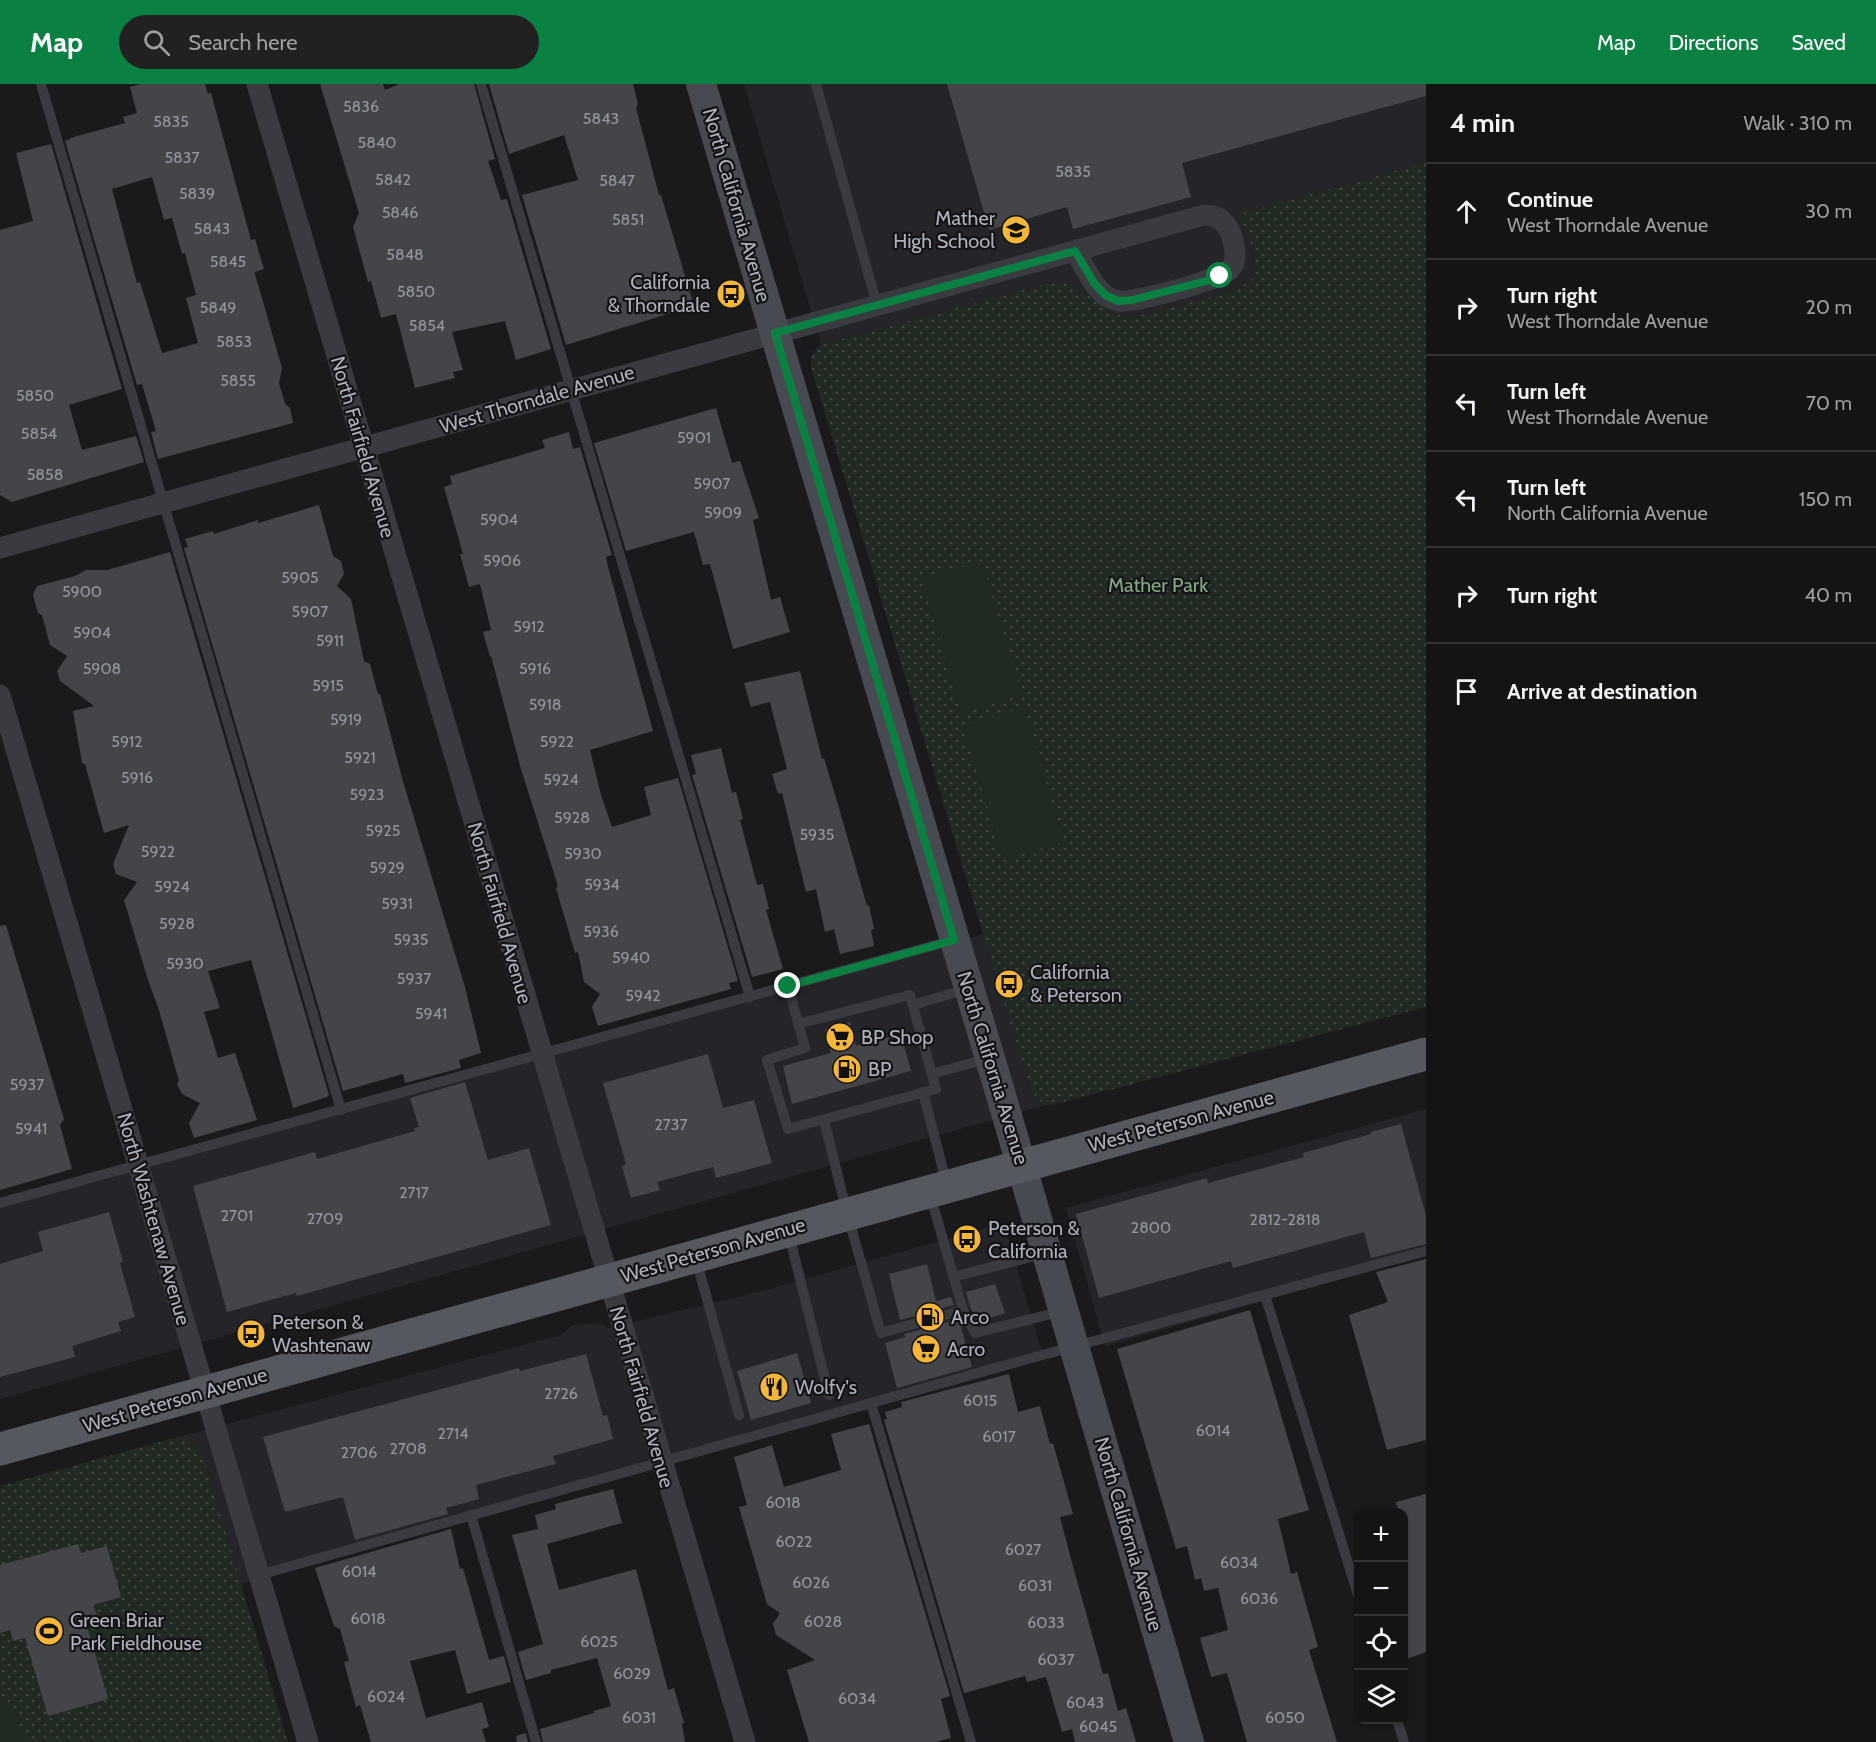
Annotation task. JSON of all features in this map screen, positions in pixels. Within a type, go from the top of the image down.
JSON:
[{"type":"main road","name":"North California Avenue","points":[[701,84],[990,1058],[1189,1742]]},
{"type":"main road","name":"West Peterson Avenue","points":[[0,1449],[787,1229],[1426,1054]]},
{"type":"street","name":"North Fairfield Avenue","points":[[257,84],[745,1742]]},
{"type":"street","name":"West Thorndale Avenue","points":[[0,549],[1204,215],[1223,221],[1234,247],[1234,261],[1229,270],[1210,280],[1132,300],[1118,301],[1105,295],[1094,283],[1075,251]]},
{"type":"street","name":"North Washtenaw Avenue","points":[[0,695],[308,1742]]},
{"type":"lane","points":[[41,84],[341,1110]]},
{"type":"lane","points":[[481,84],[750,996]]},
{"type":"lane","points":[[816,84],[877,305]]},
{"type":"lane","points":[[0,1203],[954,940]]},
{"type":"lane","points":[[788,986],[798,1024],[805,1048],[767,1060],[788,1129],[936,1089],[910,994],[798,1024]]},
{"type":"lane","points":[[913,1005],[969,988]]},
{"type":"lane","points":[[932,1074],[990,1058]]},
{"type":"lane","points":[[923,1092],[953,1276],[963,1310],[975,1333],[1064,1311]]},
{"type":"lane","points":[[824,1120],[847,1213],[881,1333],[963,1310]]},
{"type":"lane","points":[[787,1229],[829,1395]]},
{"type":"lane","points":[[259,1575],[871,1403],[1426,1251]]},
{"type":"lane","points":[[953,1276],[1047,1253]]},
{"type":"lane","points":[[695,1255],[739,1415]]},
{"type":"lane","points":[[1265,1295],[1354,1579]]},
{"type":"lane","points":[[871,1403],[971,1742]]},
{"type":"lane","points":[[471,1515],[536,1742]]},
{"type":"lane","points":[[1399,1724],[1404,1742]]},
{"type":"shaded area","name":"Mather High School","points":[[744,84],[1426,84],[1426,162],[1240,214],[1252,246],[1255,265],[1252,279],[1237,290],[1129,318],[1113,313],[1074,286],[1046,284],[821,345]]},
{"type":"shaded area","points":[[984,934],[1030,1088],[1036,1098],[1046,1105],[0,1399],[0,1206]]},
{"type":"shaded area","points":[[1426,1109],[1426,1255],[1105,1346],[1066,1208]]},
{"type":"shaded area","points":[[1004,1223],[1043,1357],[241,1584],[204,1459],[198,1448],[188,1439],[174,1438],[561,1335],[573,1325],[600,1323],[608,1328],[762,1291]]},
{"type":"green space","name":"Mather Park","points":[[1426,162],[1426,1007],[1046,1105],[1036,1098],[1030,1088],[812,371],[812,356],[821,345],[1046,284],[1063,283],[1074,286],[1113,313],[1129,318],[1237,290],[1252,279],[1255,265],[1252,246],[1240,214]]},
{"type":"green space","points":[[982,561],[1022,695],[961,713],[921,579]]},
{"type":"green space","points":[[1024,707],[1064,842],[1003,860],[963,726]]},
{"type":"green space","points":[[174,1438],[188,1439],[198,1448],[204,1459],[288,1742],[0,1742],[0,1486]]},
{"type":"green space","points":[[11,1701],[24,1742],[0,1742],[0,1705]]},
{"type":"building","points":[[141,84],[205,84],[208,94],[211,93],[251,240],[255,239],[264,269],[255,274],[282,368],[279,383],[285,404],[290,408],[293,423],[158,459],[151,432],[156,431],[142,384],[137,385],[65,141],[125,123],[123,117],[137,113],[130,87]],"holes":[[[152,177],[164,220],[172,218],[182,254],[185,253],[196,295],[186,298],[198,343],[162,353],[140,282],[137,283],[112,189]]]},
{"type":"building","points":[[320,84],[383,84],[385,90],[399,84],[474,84],[495,159],[488,161],[501,200],[507,199],[551,349],[516,360],[505,321],[452,332],[463,370],[453,372],[455,378],[415,388],[396,314],[381,318],[371,281],[368,282],[353,227],[359,213]]},
{"type":"building","points":[[489,84],[633,84],[638,104],[636,108],[659,195],[661,195],[694,306],[566,345],[522,195],[578,180],[564,135],[509,154]]},
{"type":"building","points":[[947,84],[1426,84],[1426,96],[1182,163],[1191,197],[1073,229],[1067,207],[989,230]]},
{"type":"building","points":[[51,144],[122,389],[69,405],[82,450],[136,436],[144,462],[12,502],[0,495],[0,230],[33,221],[16,153]]},
{"type":"building","points":[[716,408],[732,463],[740,461],[759,518],[753,520],[771,600],[780,597],[790,632],[733,649],[710,564],[703,565],[694,532],[626,551],[594,443]]},
{"type":"building","points":[[569,432],[573,449],[580,447],[612,555],[606,557],[608,567],[653,731],[590,750],[601,795],[612,827],[651,815],[644,787],[678,778],[738,981],[729,983],[731,989],[598,1026],[592,1007],[600,994],[584,982],[578,952],[575,953],[556,888],[558,886],[521,769],[483,632],[491,630],[480,584],[469,587],[460,554],[463,554],[444,487],[452,484],[450,476],[545,448],[542,440]]},
{"type":"building","points":[[319,505],[333,556],[341,561],[344,574],[337,586],[351,599],[364,661],[370,664],[378,694],[380,694],[402,778],[465,987],[481,1053],[459,1060],[461,1068],[405,1083],[403,1074],[343,1091],[184,548],[188,547],[185,539],[213,531],[214,534],[258,520],[258,523]]},
{"type":"building","points":[[170,552],[329,1095],[293,1108],[251,960],[208,971],[220,1008],[204,1012],[218,1058],[235,1053],[257,1120],[194,1138],[189,1123],[200,1103],[182,1094],[177,1084],[179,1081],[159,1010],[124,900],[137,882],[116,874],[113,864],[129,825],[104,833],[85,764],[82,763],[73,711],[94,706],[60,681],[57,671],[67,656],[50,645],[42,615],[38,613],[33,595],[37,586],[75,576],[86,570],[107,570]]},
{"type":"building","points":[[800,671],[822,759],[824,758],[867,906],[869,905],[874,929],[871,930],[874,946],[840,954],[834,929],[825,932],[816,889],[806,892],[782,793],[778,794],[772,774],[787,769],[770,702],[751,707],[744,683]]},
{"type":"building","points":[[721,748],[732,793],[736,792],[743,819],[740,820],[757,885],[763,884],[769,909],[766,910],[783,969],[752,977],[692,775],[696,774],[691,755]]},
{"type":"building","points":[[6,925],[64,1119],[60,1125],[72,1169],[0,1190],[0,926]]},
{"type":"building","name":"BP","points":[[850,1022],[856,1046],[901,1034],[911,1071],[792,1104],[783,1066],[831,1053],[825,1029]]},
{"type":"building","points":[[708,1054],[723,1108],[754,1100],[772,1163],[716,1178],[713,1167],[657,1182],[660,1190],[631,1198],[622,1166],[626,1164],[603,1083]]},
{"type":"building","points":[[465,1082],[488,1160],[529,1148],[551,1225],[297,1296],[296,1293],[227,1312],[193,1186],[315,1152],[317,1159],[415,1131],[414,1128],[419,1127],[410,1098]]},
{"type":"building","points":[[1401,1124],[1426,1216],[1426,1244],[1371,1258],[1364,1232],[1233,1268],[1231,1261],[1099,1298],[1076,1214],[1207,1178],[1208,1183],[1304,1157],[1303,1153]]},
{"type":"building","points":[[109,1212],[135,1317],[118,1322],[121,1331],[72,1346],[75,1357],[0,1377],[0,1264],[43,1251],[38,1232]]},
{"type":"building","points":[[1426,1259],[1426,1440],[1387,1450],[1349,1315],[1388,1302],[1376,1272]]},
{"type":"building","points":[[927,1264],[936,1301],[951,1297],[954,1305],[900,1320],[889,1274]]},
{"type":"building","points":[[995,1284],[1005,1313],[978,1322],[970,1307],[966,1292]]},
{"type":"building","points":[[1250,1310],[1309,1510],[1278,1519],[1291,1574],[1297,1572],[1318,1647],[1309,1650],[1337,1742],[1247,1742],[1227,1673],[1211,1677],[1200,1638],[1228,1630],[1218,1588],[1204,1591],[1201,1578],[1195,1580],[1187,1546],[1176,1549],[1117,1349]]},
{"type":"building","name":"Acro","points":[[959,1319],[963,1326],[961,1327],[972,1367],[897,1388],[885,1343],[905,1337],[904,1334]]},
{"type":"building","name":"Wolfy's","points":[[797,1353],[811,1403],[751,1420],[737,1371]]},
{"type":"building","points":[[586,1354],[603,1416],[607,1415],[613,1439],[553,1456],[556,1464],[476,1485],[479,1499],[446,1508],[448,1514],[355,1540],[343,1497],[285,1512],[263,1437],[519,1368],[520,1371]]},
{"type":"building","points":[[1009,1374],[1018,1412],[1040,1406],[1050,1444],[1053,1443],[1073,1514],[1060,1517],[1071,1559],[1103,1674],[1108,1673],[1118,1711],[1126,1708],[1136,1742],[1075,1742],[1072,1729],[1062,1732],[1046,1677],[1027,1682],[1025,1676],[964,1693],[884,1420],[887,1419],[885,1412],[902,1407],[901,1402]]},
{"type":"building","points":[[869,1424],[950,1696],[941,1699],[951,1738],[936,1742],[809,1742],[787,1670],[815,1660],[776,1635],[773,1624],[780,1613],[767,1604],[739,1507],[747,1505],[734,1457],[772,1445],[784,1487],[841,1470],[831,1434]]},
{"type":"building","points":[[613,1489],[622,1523],[547,1544],[559,1590],[636,1569],[668,1690],[674,1688],[684,1723],[682,1724],[685,1742],[543,1742],[540,1729],[611,1706],[597,1658],[551,1670],[551,1673],[526,1680],[518,1652],[543,1644],[512,1535],[538,1529],[535,1515],[556,1509],[555,1504]]},
{"type":"building","points":[[1426,1494],[1426,1652],[1408,1659],[1408,1508],[1397,1508],[1396,1502]]},
{"type":"building","points":[[451,1529],[460,1569],[463,1568],[489,1660],[504,1656],[511,1682],[467,1694],[455,1650],[410,1661],[426,1718],[482,1702],[489,1727],[482,1729],[486,1742],[371,1742],[360,1705],[356,1707],[344,1662],[349,1661],[340,1629],[334,1626],[315,1568]]},
{"type":"building","name":"Green Briar Park Fieldhouse","points":[[78,1544],[81,1553],[107,1546],[121,1597],[93,1605],[97,1615],[85,1619],[108,1699],[48,1716],[25,1638],[13,1641],[10,1630],[0,1633],[0,1565]]},
{"type":"building","points":[[526,1733],[528,1742],[517,1742],[516,1736]]},
{"type":"place","name":"Mather High School","points":[[1016,230]]},
{"type":"place","name":"California & Thorndale","points":[[731,294]]},
{"type":"place","name":"California & Peterson","points":[[1009,984]]},
{"type":"place","name":"BP Shop","points":[[840,1037]]},
{"type":"place","name":"BP","points":[[847,1069]]},
{"type":"place","name":"Peterson & California","points":[[967,1239]]},
{"type":"place","name":"Arco","points":[[930,1317]]},
{"type":"place","name":"Peterson & Washtenaw","points":[[251,1334]]},
{"type":"place","name":"Acro","points":[[926,1349]]},
{"type":"place","name":"Wolfy's","points":[[774,1387]]},
{"type":"place","name":"Green Briar Park Fieldhouse","points":[[49,1631]]},
{"type":"route","points":[[788,986],[954,940],[775,333],[1075,251],[1094,283],[1105,295],[1118,301],[1132,300],[1220,276]]}]
